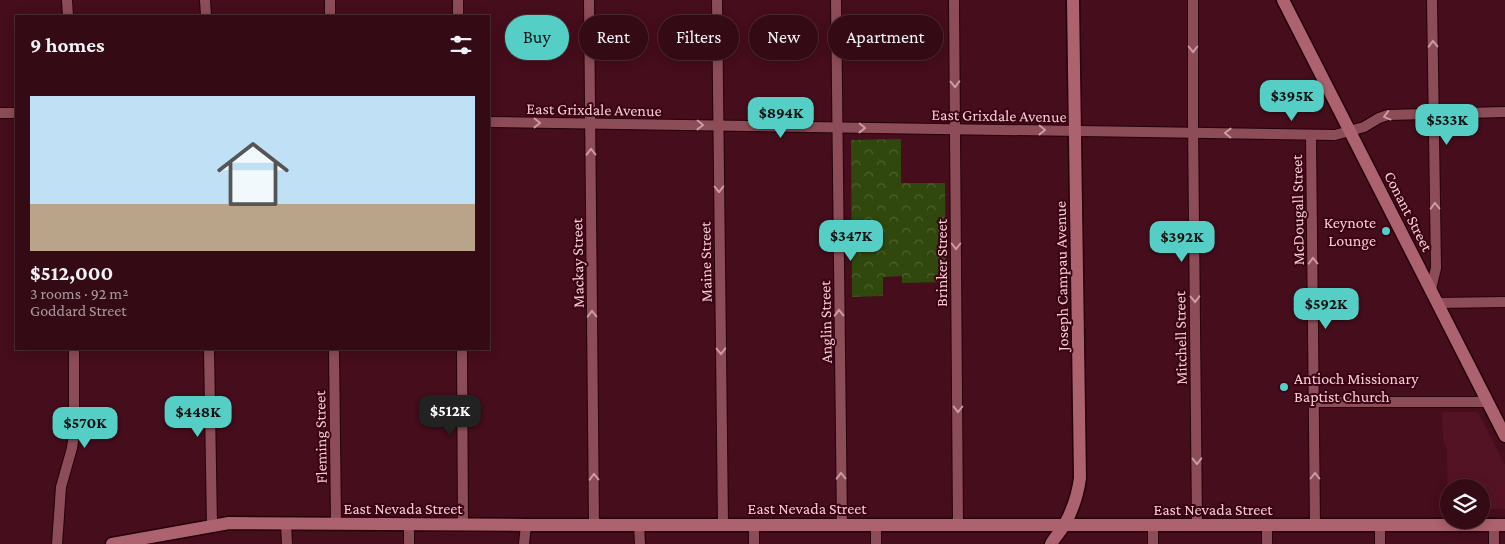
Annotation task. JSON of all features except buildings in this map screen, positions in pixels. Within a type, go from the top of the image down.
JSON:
[{"type":"street","points":[[68,0],[68,15]]},
{"type":"street","points":[[206,0],[206,15]]},
{"type":"street","points":[[330,0],[330,15]]},
{"type":"street","points":[[458,0],[458,15]]},
{"type":"street","name":"Mackay Street","points":[[589,0],[594,525]]},
{"type":"street","name":"Maine Street","points":[[717,0],[723,524]]},
{"type":"street","name":"Anglin Street","points":[[836,0],[842,525]]},
{"type":"street","name":"Brinker Street","points":[[954,0],[958,525]]},
{"type":"street","name":"Joseph Campau Avenue","points":[[1051,544],[1071,511],[1078,492],[1080,478],[1073,0]]},
{"type":"street","name":"Mitchell Street","points":[[1193,0],[1197,525]]},
{"type":"street","name":"Conant Street","points":[[1283,0],[1505,436]]},
{"type":"street","points":[[1431,289],[1436,268],[1432,0]]},
{"type":"street","name":"East Grixdale Avenue","points":[[490,122],[1335,135],[1364,127],[1388,115],[1505,112]]},
{"type":"street","points":[[0,113],[15,114]]},
{"type":"street","name":"McDougall Street","points":[[1311,134],[1315,525]]},
{"type":"street","points":[[1438,304],[1505,302]]},
{"type":"street","points":[[57,544],[61,487],[74,434],[74,350]]},
{"type":"street","points":[[209,350],[212,526]]},
{"type":"street","name":"Fleming Street","points":[[334,350],[336,524]]},
{"type":"street","points":[[462,350],[463,525]]},
{"type":"street","points":[[1315,402],[1488,402]]},
{"type":"street","name":"East Nevada Street","points":[[112,544],[166,539],[212,526],[229,524],[1500,525]]},
{"type":"street","points":[[286,524],[287,544]]},
{"type":"street","points":[[409,525],[409,544]]},
{"type":"street","points":[[524,544],[526,525]]},
{"type":"street","points":[[639,525],[640,544]]},
{"type":"street","points":[[754,525],[754,544]]},
{"type":"street","points":[[876,525],[876,544]]},
{"type":"street","points":[[1153,525],[1153,544]]},
{"type":"street","points":[[1267,525],[1267,544]]},
{"type":"street","points":[[1380,525],[1380,544]]},
{"type":"street","points":[[1494,544],[1500,525]]},
{"type":"shaded area","points":[[1442,412],[1478,412],[1505,465],[1505,509],[1490,509],[1490,479],[1447,479],[1447,451],[1443,439]]},
{"type":"green space","points":[[901,139],[901,183],[945,183],[946,282],[902,283],[902,276],[883,277],[883,296],[852,297],[851,140]]},
{"type":"place","name":"Keynote Lounge","points":[[1386,231]]},
{"type":"place","name":"Antioch Missionary Baptist Church","points":[[1284,387]]}]
